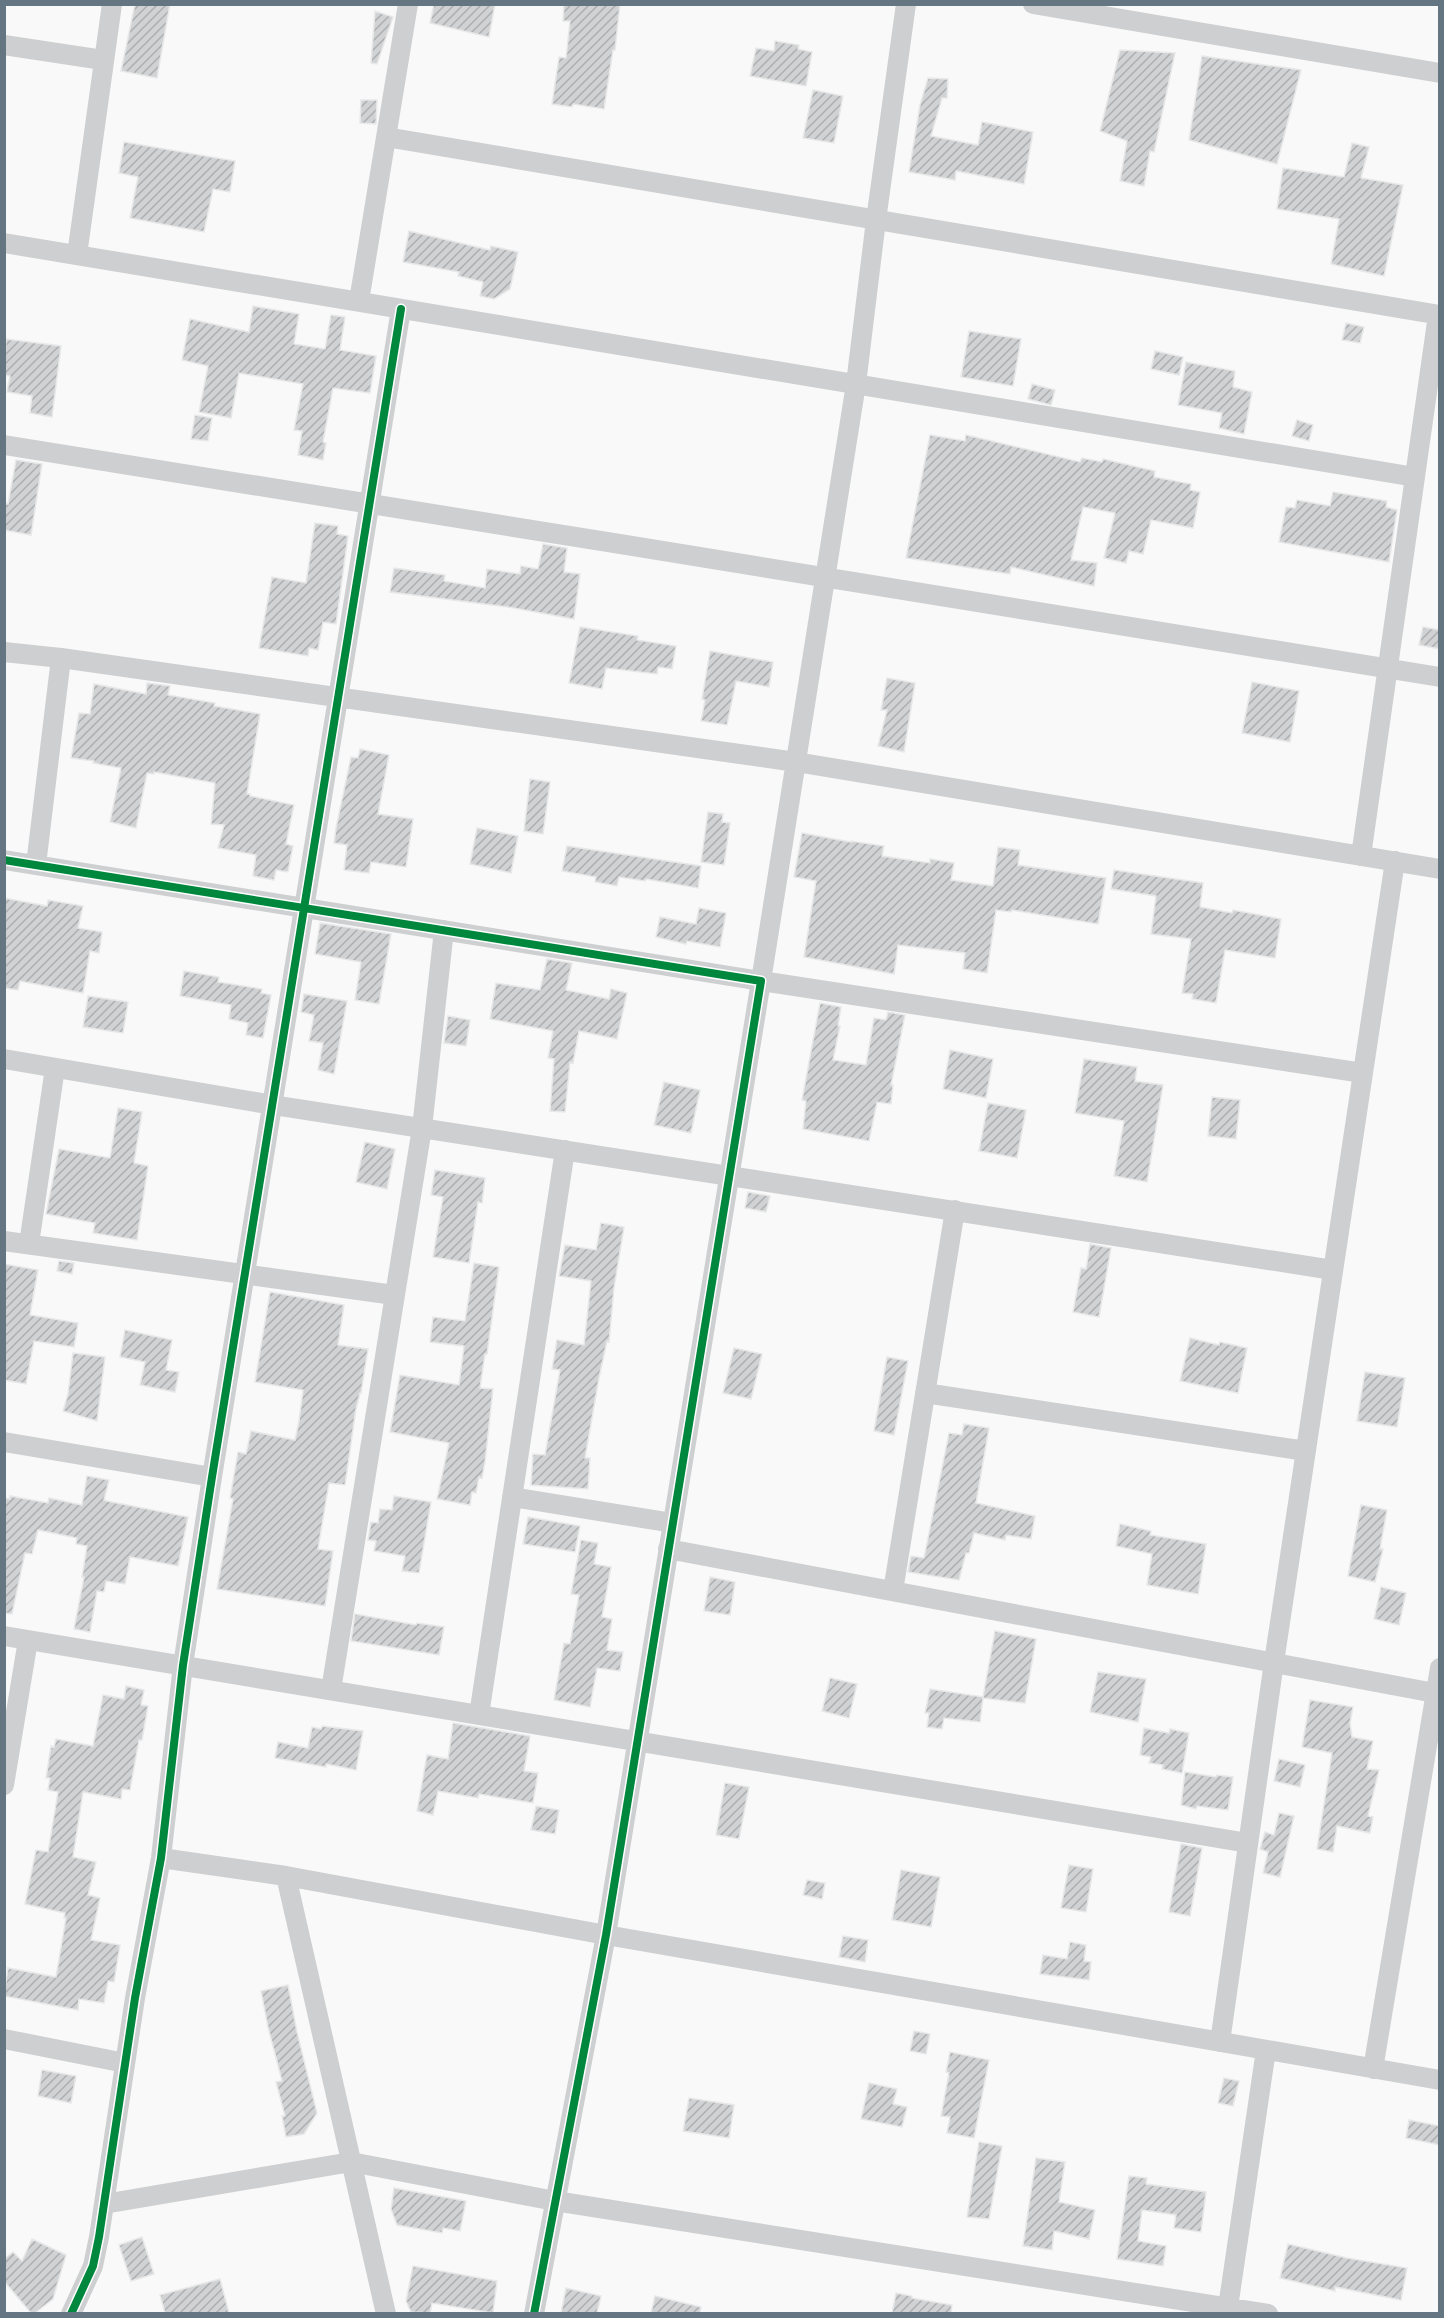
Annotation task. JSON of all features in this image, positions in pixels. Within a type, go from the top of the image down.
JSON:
[{"type":"street","points":[[76,255],[111,4]]},
{"type":"street","points":[[358,302],[408,4]]},
{"type":"street","points":[[534,2313],[606,1935],[730,1175],[856,384],[906,4]]},
{"type":"street","points":[[1033,4],[1440,73]]},
{"type":"street","points":[[4,45],[103,60]]},
{"type":"street","points":[[386,137],[1439,315],[1361,856]]},
{"type":"street","points":[[4,243],[1415,477]]},
{"type":"street","points":[[71,2313],[93,2266],[125,2063],[161,1858],[183,1665],[212,1477],[401,309]]},
{"type":"street","points":[[4,445],[1440,677]]},
{"type":"street","points":[[4,652],[61,658],[796,762],[1440,868]]},
{"type":"street","points":[[36,865],[61,658]]},
{"type":"street","points":[[4,860],[761,981],[1363,1073]]},
{"type":"street","points":[[1220,2042],[1274,1662],[1395,861]]},
{"type":"street","points":[[331,1690],[422,1128],[444,930]]},
{"type":"street","points":[[4,1059],[273,1105],[1333,1270]]},
{"type":"street","points":[[29,1244],[55,1068]]},
{"type":"street","points":[[479,1715],[565,1150]]},
{"type":"street","points":[[892,1591],[955,1210]]},
{"type":"street","points":[[4,1241],[394,1295]]},
{"type":"street","points":[[925,1393],[1306,1451]]},
{"type":"street","points":[[4,1442],[212,1477]]},
{"type":"street","points":[[512,1497],[673,1523]]},
{"type":"street","points":[[668,1549],[1437,1693]]},
{"type":"street","points":[[4,1636],[1248,1843]]},
{"type":"street","points":[[4,1785],[28,1640]]},
{"type":"street","points":[[1373,2069],[1440,1668]]},
{"type":"street","points":[[161,1858],[286,1876],[606,1935],[1440,2080]]},
{"type":"street","points":[[286,1876],[386,2313]]},
{"type":"street","points":[[4,2039],[125,2063]]},
{"type":"street","points":[[1227,2310],[1266,2050]]},
{"type":"street","points":[[104,2204],[351,2162],[555,2201],[1227,2310],[1268,2313]]},
{"type":"building","points":[[135,4],[170,4],[157,78],[121,71]]},
{"type":"building","points":[[434,4],[495,4],[489,37],[430,23]]},
{"type":"building","points":[[564,4],[620,4],[615,50],[613,50],[604,109],[573,104],[572,107],[552,104],[559,57],[566,58],[570,21],[563,21]]},
{"type":"building","points":[[375,11],[393,17],[377,64],[371,63]]},
{"type":"building","points":[[775,41],[799,45],[798,49],[812,52],[806,86],[750,76],[756,48],[774,51]]},
{"type":"building","points":[[1120,50],[1175,53],[1154,152],[1150,151],[1144,186],[1120,181],[1127,141],[1100,131]]},
{"type":"building","points":[[1202,56],[1301,70],[1277,164],[1189,140]]},
{"type":"building","points":[[928,78],[948,79],[947,98],[942,98],[931,136],[978,145],[982,122],[1033,132],[1024,184],[956,171],[955,180],[909,172],[920,105]]},
{"type":"building","points":[[813,90],[843,96],[834,143],[803,138]]},
{"type":"building","points":[[361,100],[377,100],[376,124],[360,123]]},
{"type":"building","points":[[124,142],[235,161],[230,192],[213,189],[204,232],[130,218],[138,177],[119,173]]},
{"type":"building","points":[[1352,143],[1369,147],[1361,178],[1403,185],[1384,276],[1331,264],[1339,219],[1277,209],[1283,168],[1344,177]]},
{"type":"building","points":[[409,231],[490,250],[491,246],[518,252],[510,289],[494,299],[480,296],[483,282],[458,276],[459,272],[403,262]]},
{"type":"building","points":[[253,306],[299,314],[294,344],[325,349],[331,315],[345,317],[340,350],[376,356],[370,393],[333,388],[323,442],[326,443],[323,460],[298,455],[302,431],[294,430],[303,384],[239,373],[231,418],[199,412],[208,366],[182,360],[190,319],[249,332]]},
{"type":"building","points":[[1346,323],[1364,327],[1360,343],[1342,340]]},
{"type":"building","points":[[969,331],[1021,339],[1013,386],[961,377]]},
{"type":"building","points":[[6,339],[61,346],[52,417],[30,413],[32,396],[7,392],[10,376],[4,375]]},
{"type":"building","points":[[1155,351],[1183,357],[1179,375],[1151,369]]},
{"type":"building","points":[[1186,362],[1235,371],[1233,387],[1252,392],[1244,434],[1219,428],[1222,413],[1178,405]]},
{"type":"building","points":[[1032,384],[1055,390],[1051,405],[1028,399]]},
{"type":"building","points":[[195,415],[212,418],[208,441],[191,439]]},
{"type":"building","points":[[1297,420],[1313,425],[1309,441],[1292,436]]},
{"type":"building","points":[[930,435],[965,441],[966,435],[1080,462],[1082,458],[1102,462],[1103,459],[1155,471],[1154,477],[1191,484],[1190,490],[1200,492],[1193,528],[1151,520],[1143,554],[1129,551],[1126,563],[1104,558],[1115,513],[1083,507],[1071,560],[1097,563],[1094,586],[1011,567],[1010,574],[906,558]]},
{"type":"building","points":[[16,460],[42,464],[31,535],[4,530],[4,503],[8,504]]},
{"type":"building","points":[[1333,492],[1387,501],[1386,507],[1397,510],[1389,562],[1279,542],[1286,507],[1295,508],[1297,500],[1330,506]]},
{"type":"building","points":[[315,523],[338,526],[337,534],[348,536],[336,624],[323,622],[318,650],[309,648],[308,656],[259,648],[272,577],[306,583]]},
{"type":"building","points":[[543,544],[567,548],[564,572],[580,574],[574,619],[508,607],[390,592],[394,568],[445,575],[444,581],[485,588],[487,569],[520,574],[521,566],[538,569]]},
{"type":"building","points":[[580,627],[638,636],[637,640],[676,646],[672,669],[658,667],[657,674],[606,668],[602,689],[569,683]]},
{"type":"building","points":[[1423,627],[1440,630],[1440,649],[1419,645]]},
{"type":"building","points":[[710,651],[773,662],[769,687],[736,681],[727,725],[701,721],[705,700],[702,699]]},
{"type":"building","points":[[887,678],[915,683],[904,752],[878,746],[887,710],[881,710]]},
{"type":"building","points":[[1252,682],[1299,691],[1290,742],[1242,733]]},
{"type":"building","points":[[147,683],[170,686],[168,695],[260,714],[247,794],[294,805],[286,844],[293,846],[288,872],[276,870],[274,880],[253,876],[256,855],[218,848],[224,825],[211,824],[215,783],[154,772],[154,774],[147,773],[136,828],[110,822],[121,768],[71,758],[79,713],[90,714],[94,684],[146,694]]},
{"type":"building","points":[[360,749],[389,755],[378,814],[413,819],[406,867],[371,862],[369,873],[344,870],[347,845],[334,843],[351,757],[358,758]]},
{"type":"building","points":[[530,779],[550,782],[543,834],[524,831]]},
{"type":"building","points":[[708,812],[723,814],[722,822],[730,823],[724,865],[701,862]]},
{"type":"building","points":[[477,828],[518,836],[511,873],[470,864]]},
{"type":"building","points":[[802,833],[884,846],[882,856],[930,863],[930,859],[954,863],[951,880],[993,886],[998,847],[1020,850],[1018,865],[1106,878],[1098,924],[1012,910],[1011,912],[996,910],[987,973],[963,969],[965,953],[898,945],[894,974],[804,957],[816,881],[794,877]]},
{"type":"building","points":[[567,846],[701,866],[698,888],[619,877],[617,886],[595,882],[596,877],[562,871]]},
{"type":"building","points":[[1114,870],[1203,883],[1200,907],[1232,913],[1233,910],[1281,919],[1275,958],[1225,950],[1216,1003],[1192,999],[1193,994],[1182,993],[1191,939],[1151,934],[1156,896],[1111,889]]},
{"type":"building","points":[[4,898],[47,906],[48,900],[83,906],[78,928],[102,932],[99,953],[90,951],[83,993],[20,981],[18,990],[4,988]]},
{"type":"building","points":[[699,908],[726,913],[720,947],[687,941],[686,944],[656,937],[660,917],[696,924]]},
{"type":"building","points":[[320,923],[391,934],[379,1004],[355,1000],[361,962],[315,954]]},
{"type":"building","points":[[547,959],[572,963],[566,990],[609,999],[611,989],[627,993],[617,1039],[579,1031],[573,1063],[570,1062],[565,1112],[550,1111],[554,1059],[548,1058],[553,1031],[490,1019],[496,983],[540,990]]},
{"type":"building","points":[[184,971],[219,977],[218,982],[262,989],[261,993],[271,995],[263,1038],[246,1035],[248,1023],[229,1019],[231,1005],[180,996]]},
{"type":"building","points":[[304,994],[347,1001],[334,1074],[318,1070],[323,1043],[309,1041],[314,1015],[301,1012]]},
{"type":"building","points":[[88,996],[128,1002],[123,1033],[83,1027]]},
{"type":"building","points":[[820,1003],[841,1007],[838,1026],[840,1026],[833,1060],[866,1065],[874,1018],[886,1020],[888,1012],[905,1015],[891,1085],[893,1085],[891,1104],[877,1102],[869,1141],[803,1129],[806,1101],[802,1100]]},
{"type":"building","points":[[448,1016],[470,1020],[466,1046],[444,1043]]},
{"type":"building","points":[[950,1050],[993,1059],[986,1098],[943,1089]]},
{"type":"building","points":[[1084,1059],[1137,1067],[1135,1081],[1163,1085],[1147,1182],[1114,1176],[1124,1121],[1075,1113]]},
{"type":"building","points":[[664,1082],[700,1090],[691,1133],[654,1125]]},
{"type":"building","points":[[1212,1097],[1240,1100],[1236,1139],[1208,1136]]},
{"type":"building","points":[[988,1103],[1026,1110],[1017,1158],[979,1151]]},
{"type":"building","points":[[118,1108],[142,1112],[134,1163],[148,1166],[137,1240],[93,1233],[95,1223],[46,1214],[59,1149],[110,1158]]},
{"type":"building","points":[[365,1142],[395,1149],[387,1189],[356,1182]]},
{"type":"building","points":[[435,1170],[485,1178],[482,1203],[478,1202],[469,1263],[433,1257],[443,1197],[431,1195]]},
{"type":"building","points":[[748,1192],[770,1196],[766,1212],[745,1208]]},
{"type":"building","points":[[601,1223],[624,1227],[614,1288],[609,1342],[607,1341],[599,1378],[585,1458],[590,1458],[588,1489],[531,1485],[533,1454],[545,1455],[560,1370],[552,1369],[557,1340],[584,1345],[591,1281],[559,1276],[565,1245],[596,1250]]},
{"type":"building","points":[[1090,1244],[1111,1248],[1099,1317],[1073,1312],[1081,1268],[1086,1269]]},
{"type":"building","points":[[59,1261],[74,1263],[72,1274],[57,1271]]},
{"type":"building","points":[[474,1263],[499,1267],[480,1388],[493,1389],[485,1462],[482,1478],[479,1477],[476,1493],[472,1492],[470,1505],[437,1499],[449,1443],[390,1432],[400,1375],[459,1385],[464,1346],[430,1342],[433,1317],[465,1321]]},
{"type":"building","points":[[4,1264],[38,1270],[30,1315],[78,1323],[74,1347],[34,1341],[26,1384],[4,1380]]},
{"type":"building","points":[[270,1292],[344,1305],[338,1345],[368,1349],[356,1409],[345,1485],[329,1483],[318,1549],[333,1551],[325,1606],[217,1589],[233,1499],[230,1498],[238,1452],[246,1454],[251,1431],[295,1440],[299,1421],[303,1390],[255,1382]]},
{"type":"building","points":[[125,1330],[172,1340],[166,1370],[179,1372],[175,1392],[140,1385],[145,1362],[120,1357]]},
{"type":"building","points":[[1190,1338],[1219,1345],[1220,1342],[1247,1348],[1238,1393],[1180,1381]]},
{"type":"building","points":[[734,1348],[762,1354],[751,1399],[723,1393]]},
{"type":"building","points":[[73,1353],[105,1357],[97,1421],[63,1411],[68,1394]]},
{"type":"building","points":[[887,1357],[908,1361],[894,1435],[874,1431]]},
{"type":"building","points":[[1365,1372],[1405,1378],[1397,1427],[1357,1421]]},
{"type":"building","points":[[964,1424],[989,1428],[976,1503],[1035,1516],[1031,1539],[1006,1535],[1005,1540],[974,1533],[959,1580],[908,1572],[911,1556],[924,1558],[949,1433],[962,1435]]},
{"type":"building","points":[[87,1476],[109,1480],[104,1500],[188,1517],[178,1566],[130,1557],[125,1584],[106,1581],[104,1592],[97,1591],[90,1632],[74,1629],[84,1577],[82,1577],[87,1546],[76,1544],[77,1538],[38,1530],[32,1554],[25,1553],[12,1614],[4,1613],[4,1498],[10,1499],[10,1496],[48,1503],[49,1498],[82,1505]]},
{"type":"building","points":[[394,1496],[431,1502],[419,1573],[402,1571],[405,1556],[374,1551],[376,1541],[368,1540],[371,1522],[378,1523],[380,1509],[392,1510]]},
{"type":"building","points":[[1361,1505],[1387,1510],[1380,1549],[1383,1549],[1375,1582],[1348,1576]]},
{"type":"building","points":[[528,1517],[580,1526],[575,1552],[523,1544]]},
{"type":"building","points":[[1120,1524],[1151,1531],[1150,1535],[1206,1544],[1198,1594],[1147,1585],[1152,1554],[1116,1546]]},
{"type":"building","points":[[581,1540],[598,1543],[594,1564],[611,1567],[602,1617],[612,1619],[607,1650],[623,1652],[620,1671],[597,1668],[590,1707],[554,1700],[564,1643],[570,1644],[579,1595],[571,1594]]},
{"type":"building","points":[[710,1577],[735,1582],[730,1615],[704,1611]]},
{"type":"building","points":[[1381,1587],[1406,1593],[1399,1625],[1374,1619]]},
{"type":"building","points":[[355,1614],[416,1625],[417,1623],[444,1627],[439,1655],[351,1641]]},
{"type":"building","points":[[995,1631],[1036,1639],[1025,1703],[983,1698],[980,1722],[944,1718],[942,1729],[927,1727],[929,1713],[925,1713],[930,1689],[983,1697]]},
{"type":"building","points":[[1098,1672],[1146,1679],[1138,1722],[1090,1712]]},
{"type":"building","points":[[830,1678],[857,1684],[849,1718],[822,1711]]},
{"type":"building","points":[[126,1686],[144,1690],[141,1705],[148,1706],[130,1790],[122,1789],[121,1799],[83,1792],[73,1857],[96,1862],[88,1895],[100,1898],[91,1940],[120,1945],[114,1982],[108,1981],[104,2003],[79,1999],[78,2010],[4,1996],[8,1968],[56,1977],[65,1913],[25,1904],[36,1850],[48,1852],[58,1792],[48,1790],[50,1778],[46,1778],[51,1746],[54,1747],[56,1739],[93,1746],[103,1695],[124,1699]]},
{"type":"building","points":[[1310,1700],[1353,1707],[1350,1723],[1352,1737],[1373,1741],[1367,1769],[1379,1770],[1368,1816],[1373,1817],[1370,1833],[1337,1826],[1333,1852],[1317,1849],[1332,1753],[1302,1747]]},
{"type":"building","points":[[453,1723],[530,1736],[524,1771],[538,1773],[533,1803],[479,1794],[478,1798],[438,1791],[433,1815],[417,1811],[427,1755],[448,1759]]},
{"type":"building","points":[[322,1726],[363,1731],[356,1770],[275,1758],[278,1742],[308,1748],[312,1727],[321,1729]]},
{"type":"building","points":[[1144,1728],[1169,1733],[1170,1729],[1189,1733],[1182,1773],[1162,1769],[1163,1765],[1149,1763],[1151,1757],[1140,1755]]},
{"type":"building","points":[[1279,1759],[1305,1765],[1300,1787],[1274,1781]]},
{"type":"building","points":[[1185,1772],[1233,1777],[1228,1810],[1197,1806],[1196,1809],[1181,1805]]},
{"type":"building","points":[[725,1783],[749,1787],[739,1839],[716,1835]]},
{"type":"building","points":[[536,1806],[559,1810],[555,1834],[531,1830]]},
{"type":"building","points":[[1279,1813],[1294,1816],[1280,1877],[1263,1873],[1268,1852],[1260,1849],[1265,1832],[1274,1835]]},
{"type":"building","points":[[1181,1844],[1202,1848],[1190,1916],[1169,1912]]},
{"type":"building","points":[[1069,1865],[1093,1869],[1086,1912],[1061,1908]]},
{"type":"building","points":[[901,1870],[940,1877],[931,1927],[892,1920]]},
{"type":"building","points":[[807,1880],[825,1883],[822,1899],[803,1895]]},
{"type":"building","points":[[843,1936],[868,1940],[865,1962],[839,1957]]},
{"type":"building","points":[[1070,1942],[1086,1945],[1084,1961],[1091,1962],[1089,1980],[1040,1974],[1043,1955],[1067,1959]]},
{"type":"building","points":[[288,1985],[317,2113],[304,2134],[286,2137],[282,2116],[285,2116],[276,2082],[282,2081],[261,1991]]},
{"type":"building","points":[[914,2031],[930,2034],[926,2054],[910,2051]]},
{"type":"building","points":[[950,2052],[989,2060],[974,2138],[947,2133],[950,2117],[941,2116],[949,2073],[946,2072]]},
{"type":"building","points":[[42,2070],[76,2076],[71,2103],[38,2096]]},
{"type":"building","points":[[1224,2078],[1239,2081],[1233,2106],[1218,2103]]},
{"type":"building","points":[[869,2083],[897,2089],[893,2104],[907,2107],[902,2127],[861,2119]]},
{"type":"building","points":[[689,2098],[734,2105],[729,2138],[683,2131]]},
{"type":"building","points":[[1409,2120],[1440,2126],[1440,2145],[1406,2138]]},
{"type":"building","points":[[979,2142],[1002,2146],[989,2219],[967,2217]]},
{"type":"building","points":[[1036,2158],[1065,2162],[1059,2202],[1095,2210],[1089,2239],[1054,2231],[1052,2250],[1023,2246]]},
{"type":"building","points":[[1129,2176],[1147,2178],[1146,2184],[1206,2192],[1201,2232],[1174,2228],[1176,2215],[1142,2210],[1138,2241],[1166,2246],[1163,2266],[1117,2259]]},
{"type":"building","points":[[394,2188],[466,2201],[460,2231],[443,2228],[442,2233],[397,2225],[391,2209]]},
{"type":"building","points":[[142,2237],[154,2274],[131,2281],[119,2245]]},
{"type":"building","points":[[32,2239],[66,2255],[53,2299],[35,2313],[31,2313],[4,2281],[4,2259],[13,2252],[22,2261]]},
{"type":"building","points":[[1288,2244],[1347,2258],[1407,2268],[1401,2300],[1335,2287],[1335,2291],[1280,2278]]},
{"type":"building","points":[[413,2266],[497,2281],[493,2313],[432,2303],[430,2313],[411,2312],[406,2301]]},
{"type":"building","points":[[220,2279],[229,2313],[165,2313],[160,2295]]},
{"type":"building","points":[[566,2288],[601,2296],[597,2313],[561,2313]]},
{"type":"building","points":[[896,2293],[952,2305],[951,2313],[892,2313]]},
{"type":"building","points":[[655,2296],[701,2307],[700,2313],[651,2313]]},
{"type":"cycle path","points":[[71,2314],[93,2266],[99,2237],[135,1998],[161,1858],[183,1665],[212,1477],[401,309]]},
{"type":"cycle path","points":[[4,860],[761,981],[606,1935],[534,2314]]}]
